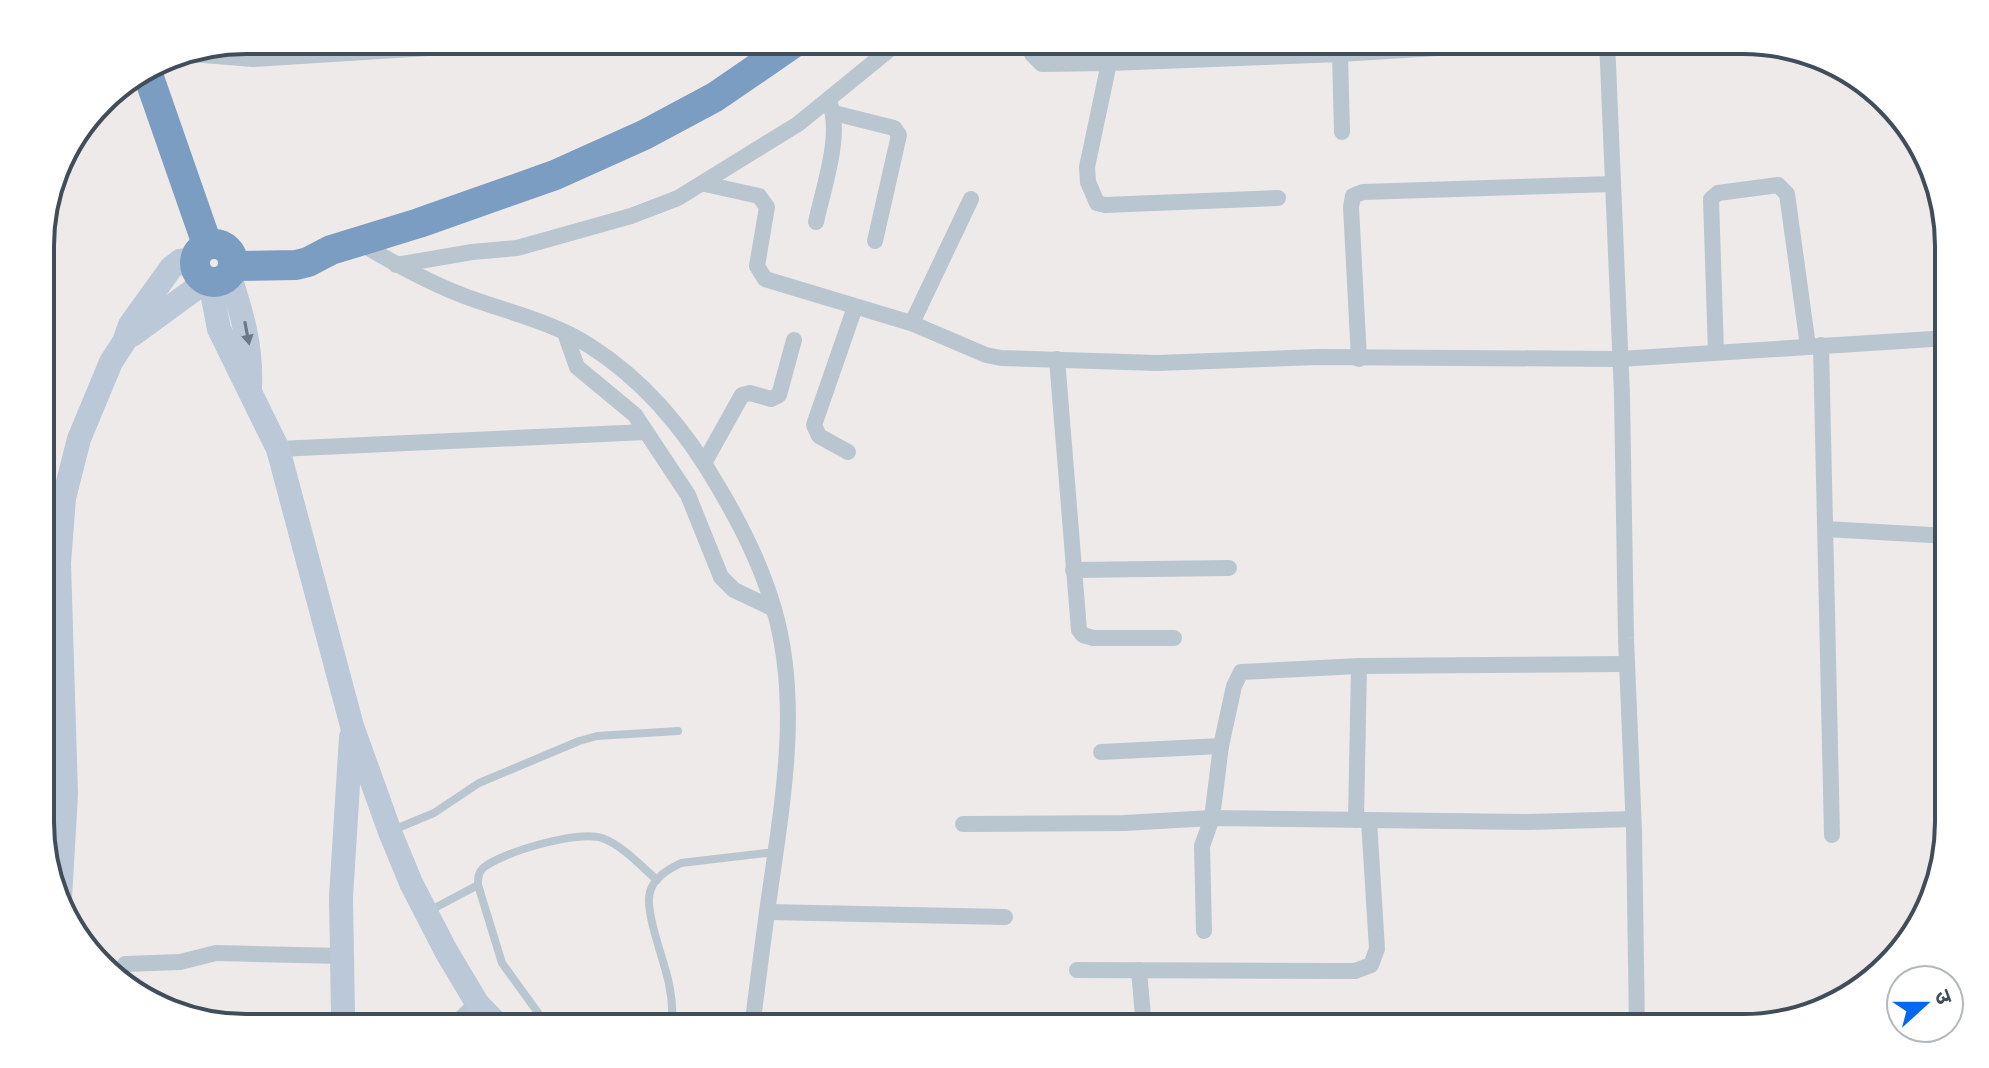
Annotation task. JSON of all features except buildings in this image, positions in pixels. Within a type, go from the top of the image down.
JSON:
[{"type":"highway","points":[[150,80],[214,264],[299,245],[345,246],[555,175],[644,135],[715,97],[778,54]]},
{"type":"street","points":[[220,56],[253,59],[299,54]]},
{"type":"street","points":[[396,265],[517,248],[641,213],[678,198],[831,106],[886,54]]},
{"type":"street","points":[[1032,54],[1042,64],[1340,54],[1342,132]]},
{"type":"street","points":[[1608,54],[1620,359],[1637,1014]]},
{"type":"street","points":[[1109,63],[1087,167],[1088,182],[1097,203],[1278,198]]},
{"type":"street","points":[[816,222],[834,135],[831,106]]},
{"type":"street","points":[[831,106],[894,128],[899,135],[875,241]]},
{"type":"street","points":[[705,184],[759,196],[765,201],[767,207],[757,266],[765,279],[912,323],[986,355],[1014,359],[1157,363],[1318,357],[1620,359],[1935,339]]},
{"type":"street","points":[[1359,359],[1351,207],[1353,196],[1363,192],[1613,184]]},
{"type":"street","points":[[1716,352],[1711,199],[1718,193],[1778,185],[1787,194],[1815,346],[1826,529],[1832,835]]},
{"type":"street","points":[[912,323],[971,199]]},
{"type":"street","points":[[345,246],[586,343],[635,378],[677,425],[733,513],[774,609],[788,698],[789,750],[754,1014]]},
{"type":"street","points":[[57,855],[54,801],[59,563],[64,498],[79,439],[111,362],[124,342],[214,264],[248,337],[250,394],[278,449],[352,726],[390,832],[427,913],[477,1003],[488,1014]]},
{"type":"street","points":[[848,452],[819,436],[814,425],[855,307]]},
{"type":"street","points":[[565,333],[577,367],[635,415],[688,495],[721,577],[734,590],[774,609]]},
{"type":"street","points":[[704,463],[742,395],[750,393],[771,399],[779,395],[794,340]]},
{"type":"street","points":[[1057,359],[1076,624],[1083,635],[1093,638],[1174,638]]},
{"type":"street","points":[[278,449],[646,432]]},
{"type":"street","points":[[1826,529],[1935,535]]},
{"type":"street","points":[[1073,570],[1229,568]]},
{"type":"street","points":[[1204,931],[1201,852],[1212,818],[1221,746],[1234,686],[1241,672],[1359,666],[1627,664]]},
{"type":"street","points":[[1077,970],[1355,971],[1371,965],[1377,949],[1362,821],[1359,666]]},
{"type":"street","points":[[343,1014],[341,897],[352,726]]},
{"type":"street","points":[[1101,752],[1221,746]]},
{"type":"street","points":[[963,824],[1124,823],[1212,818],[1529,822],[1633,819]]},
{"type":"street","points":[[767,912],[1005,917]]},
{"type":"street","points":[[125,964],[180,962],[216,953],[342,956]]},
{"type":"street","points":[[1139,970],[1143,1014]]},
{"type":"street","points":[[466,1014],[477,1003]]},
{"type":"lane","points":[[390,832],[434,813],[479,783],[579,741],[597,736],[678,731]]},
{"type":"lane","points":[[539,1014],[502,963],[478,885],[478,876],[483,869],[497,860],[542,844],[585,837],[603,838],[657,880]]},
{"type":"lane","points":[[671,1014],[669,983],[649,905],[650,892],[657,880],[681,863],[776,852]]},
{"type":"lane","points":[[427,913],[478,885]]}]
